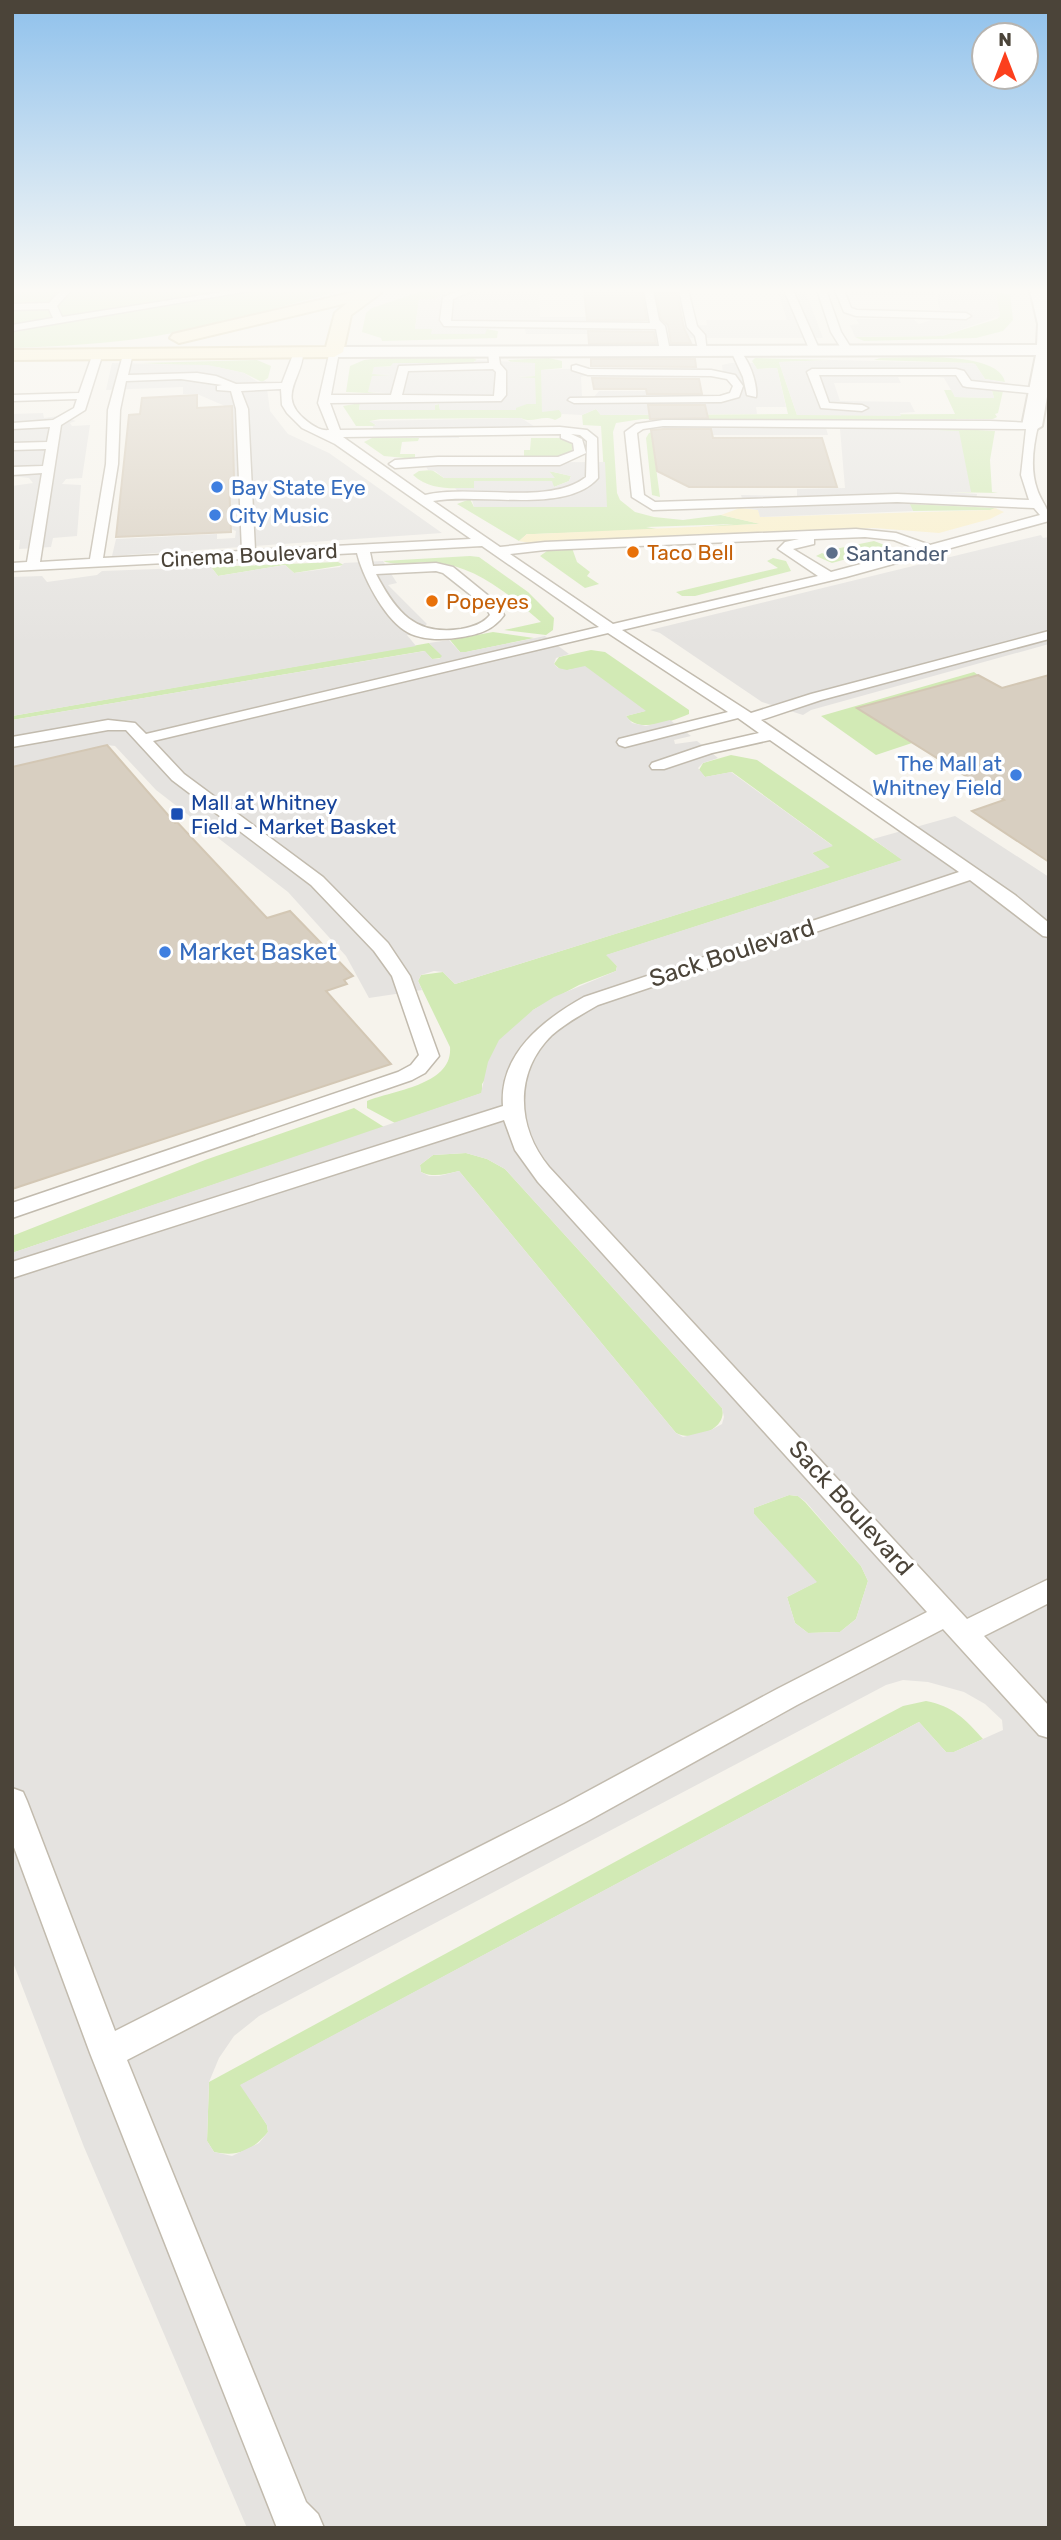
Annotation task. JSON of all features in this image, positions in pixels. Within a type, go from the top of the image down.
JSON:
[{"type":"street","points":[[1039,409],[1040,428],[1049,442]]},
{"type":"lane","points":[[12,426],[56,423],[75,415],[78,409]]},
{"type":"lane","points":[[96,563],[112,464],[115,409]]},
{"type":"lane","points":[[242,409],[249,554]]},
{"type":"lane","points":[[291,409],[306,426],[321,435],[339,437],[367,433],[485,430],[583,432]]},
{"type":"lane","points":[[326,409],[339,437],[369,464],[744,716],[972,874],[1049,932]]},
{"type":"lane","points":[[422,499],[454,494],[569,492],[590,482],[593,440],[574,428],[571,422],[573,409]]},
{"type":"lane","points":[[33,566],[56,423]]},
{"type":"lane","points":[[143,739],[829,577],[1048,516],[1030,493],[1027,471],[1026,456],[1040,428],[990,424],[663,423],[640,426],[631,432],[638,497],[640,501],[653,506],[920,498],[1036,504]]},
{"type":"lane","points":[[367,433],[566,436],[578,442],[580,453],[560,461],[438,461],[395,464]]},
{"type":"lane","points":[[12,447],[53,445]]},
{"type":"lane","points":[[369,464],[593,467]]},
{"type":"lane","points":[[12,471],[49,469]]},
{"type":"lane","points":[[733,490],[816,493],[859,499]]},
{"type":"lane","points":[[500,551],[545,546],[856,533],[899,536],[928,549]]},
{"type":"lane","points":[[829,577],[785,549],[790,545],[856,533]]},
{"type":"lane","points":[[792,553],[825,549],[876,537],[880,534],[878,533]]},
{"type":"lane","name":"Cinema Boulevard","points":[[12,567],[486,542]]},
{"type":"lane","points":[[362,548],[367,570],[405,623],[428,633],[460,633],[485,627],[495,620],[497,615],[491,605],[452,572],[436,567],[367,570]]},
{"type":"lane","points":[[625,741],[744,716],[1049,635]]},
{"type":"lane","points":[[12,742],[120,724],[130,726],[178,777],[317,881],[381,947],[401,976],[429,1056],[418,1069],[405,1076],[12,1211]]},
{"type":"lane","points":[[658,766],[697,752],[771,735]]},
{"type":"lane","name":"Sack Boulevard","points":[[972,874],[581,1005],[552,1023],[530,1047],[517,1073],[513,1110],[518,1132],[527,1152],[546,1177],[1049,1726]]},
{"type":"lane","points":[[12,1270],[513,1110]]},
{"type":"lane","points":[[107,2053],[575,1813],[787,1697],[956,1624],[1049,1590]]},
{"type":"lane","points":[[12,1801],[107,2053],[292,2516],[304,2528]]},
{"type":"green space","points":[[345,409],[558,409],[562,411],[561,417],[555,420],[380,419],[370,421],[377,426],[356,426]]},
{"type":"green space","points":[[596,409],[601,415],[788,414],[787,409],[795,409],[797,415],[955,414],[952,409],[999,409],[995,414],[997,417],[993,419],[642,419],[616,423],[613,432],[617,493],[620,500],[635,512],[654,517],[683,520],[721,515],[761,524],[737,525],[751,531],[747,532],[692,531],[701,527],[734,524],[646,527],[673,532],[645,538],[620,539],[591,537],[594,532],[527,534],[519,541],[457,504],[470,499],[474,507],[606,507],[601,426],[583,425],[582,415]]},
{"type":"green space","points":[[675,429],[652,438],[660,497],[652,495],[646,438],[649,433]]},
{"type":"green space","points":[[937,430],[995,431],[990,460],[992,492],[998,493],[949,492],[971,492]]},
{"type":"green space","points":[[372,438],[419,438],[418,441],[402,442],[400,454],[415,454],[415,459],[384,456],[364,442]]},
{"type":"green space","points":[[531,438],[559,438],[572,443],[572,451],[563,457],[524,459],[524,450],[530,450]]},
{"type":"green space","points":[[432,470],[444,478],[554,478],[549,471],[571,476],[569,481],[554,487],[551,481],[475,481],[474,488],[442,488],[427,484],[413,475],[419,471]]},
{"type":"green space","points":[[909,504],[997,508],[913,511]]},
{"type":"green space","points":[[874,541],[890,547],[832,563],[816,556],[822,553],[829,556],[840,553],[835,549]]},
{"type":"green space","points":[[572,548],[577,562],[590,572],[587,576],[599,584],[585,588],[540,556],[547,551]]},
{"type":"green space","points":[[479,557],[528,592],[554,618],[553,630],[546,635],[504,630],[541,622],[478,575],[432,562],[401,564],[383,561]]},
{"type":"green space","points":[[773,558],[786,561],[791,571],[695,596],[682,596],[676,592],[778,568],[767,561]]},
{"type":"green space","points":[[338,562],[344,565],[294,573],[285,565],[218,576],[211,567]]},
{"type":"green space","points":[[493,632],[534,638],[466,652],[460,652],[450,640]]},
{"type":"green space","points":[[429,643],[443,656],[441,658],[432,659],[424,651],[12,720],[12,716]]},
{"type":"green space","points":[[591,650],[605,652],[689,710],[689,714],[656,724],[638,724],[626,716],[645,711],[585,667],[562,671],[554,664],[559,657]]},
{"type":"green space","points":[[974,672],[978,675],[858,708],[912,743],[876,755],[821,716]]},
{"type":"green space","points":[[731,755],[757,760],[903,860],[607,955],[617,966],[616,971],[579,985],[533,1010],[482,1084],[482,1093],[395,1123],[367,1108],[367,1101],[432,1078],[442,1070],[448,1060],[450,1047],[418,981],[421,975],[443,972],[455,984],[829,867],[812,853],[832,845],[732,772],[705,777],[699,770],[703,763]]},
{"type":"green space","points":[[354,1108],[384,1127],[12,1253],[12,1236],[205,1160]]},
{"type":"green space","points":[[466,1153],[487,1159],[505,1169],[722,1408],[720,1422],[714,1428],[699,1435],[676,1433],[459,1171],[435,1175],[421,1172],[420,1165],[433,1155]]},
{"type":"green space","points":[[789,1495],[798,1496],[805,1502],[861,1566],[868,1581],[856,1619],[840,1632],[808,1633],[795,1623],[787,1597],[816,1582],[754,1514],[754,1508]]},
{"type":"green space","points":[[926,1701],[944,1706],[958,1714],[983,1739],[954,1752],[946,1752],[919,1722],[241,2085],[267,2125],[268,2132],[256,2144],[237,2153],[214,2152],[207,2141],[209,2082],[884,1716],[903,1706]]},
{"type":"sand","points":[[740,508],[758,510],[761,517],[995,508],[1004,512],[990,519],[939,533],[874,528],[530,543],[519,541],[527,534],[760,524],[721,515]]},
{"type":"shaded area","points":[[232,409],[270,409],[288,434],[329,453],[442,533],[112,556],[116,539],[217,534],[217,539],[235,538],[236,531],[231,529],[229,480],[233,478],[234,468],[229,466],[228,412]]},
{"type":"shaded area","points":[[359,409],[435,409],[435,410]]},
{"type":"shaded area","points":[[440,409],[516,409],[516,410]]},
{"type":"shaded area","points":[[542,409],[756,409],[757,414],[601,415],[596,409],[582,415],[562,414],[559,410],[542,412]]},
{"type":"shaded area","points":[[795,409],[913,409],[915,412],[900,413],[901,416],[797,415]]},
{"type":"shaded area","points":[[43,413],[44,418],[59,416],[76,421],[70,423],[72,426],[90,425],[82,478],[66,479],[62,484],[81,485],[77,536],[53,538],[51,547],[19,549],[20,540],[12,540],[12,486],[33,483],[29,478],[12,476],[12,414]]},
{"type":"shaded area","points":[[521,418],[540,430],[459,434],[459,438],[372,438],[373,426],[376,425],[369,421]]},
{"type":"shaded area","points":[[663,419],[956,419],[959,428],[937,430],[959,431],[971,492],[949,492],[977,494],[976,500],[910,504],[913,511],[760,517],[758,510],[745,508],[741,495],[797,496],[797,489],[845,488],[840,429],[826,428],[828,435],[676,435],[674,428],[664,428]]},
{"type":"shaded area","points":[[605,462],[607,507],[474,507],[472,500],[464,499],[455,488],[474,488],[474,481],[552,481],[554,487],[569,481],[571,476],[549,471],[555,478],[444,478],[435,471],[428,470],[424,463]]},
{"type":"shaded area","points":[[1041,535],[1043,538],[1049,537],[1049,644],[811,710],[803,715],[762,702],[660,633],[650,630]]},
{"type":"shaded area","points":[[383,561],[397,583],[388,585],[427,624],[414,635],[407,635],[416,646],[12,716],[12,577],[42,576],[47,582],[97,575],[102,571],[211,567],[218,576],[285,565],[294,573],[340,567],[344,563]]},
{"type":"shaded area","points":[[545,636],[569,654],[556,658],[554,664],[558,668],[567,670],[585,666],[646,711],[626,716],[632,723],[646,726],[670,720],[691,736],[674,740],[675,744],[697,741],[718,758],[703,763],[698,768],[705,777],[731,772],[833,846],[812,853],[830,867],[455,984],[443,972],[434,971],[421,975],[418,981],[422,990],[369,998],[346,956],[288,892],[156,790],[115,746],[107,745],[12,767],[12,720],[425,651],[432,659],[439,659],[442,656],[429,643],[449,640],[460,652],[466,652]]},
{"type":"shaded area","points":[[955,816],[1049,877],[1049,2528],[247,2528],[84,2147],[12,1960],[12,1253],[481,1093],[488,1062],[499,1040],[533,1010],[554,997],[616,971],[617,966],[606,955],[902,860],[873,839]],"holes":[[[466,1153],[487,1159],[505,1169],[722,1408],[722,1424],[711,1430],[683,1437],[676,1433],[459,1171],[439,1176],[429,1176],[421,1172],[420,1165],[433,1155]],[[789,1495],[798,1496],[861,1566],[868,1581],[856,1619],[840,1632],[808,1633],[795,1623],[787,1597],[817,1582],[754,1514],[754,1508]],[[903,1680],[928,1682],[964,1692],[985,1704],[1002,1720],[1003,1730],[954,1752],[946,1752],[919,1722],[240,2085],[267,2125],[268,2132],[259,2143],[232,2156],[214,2152],[207,2141],[209,2082],[219,2058],[234,2036],[259,2016],[886,1685]]]},
{"type":"building","points":[[141,409],[232,409],[234,478],[229,480],[231,532],[116,537],[129,415],[140,414]]},
{"type":"building","points":[[649,409],[706,409],[708,418],[650,419]]},
{"type":"building","points":[[711,429],[713,438],[822,438],[837,487],[689,487],[657,471],[651,430]]},
{"type":"building","name":"The Mall at Whitney Field","points":[[978,675],[1002,688],[1049,675],[1049,862],[972,811],[1004,800],[857,708]]},
{"type":"building","name":"Market Basket","points":[[107,745],[175,823],[177,822],[267,918],[290,911],[353,976],[344,980],[347,984],[326,991],[391,1064],[12,1189],[12,767]]},
{"type":"place","name":"Bay State Eye","points":[[217,487]]},
{"type":"place","name":"City Music","points":[[215,515]]},
{"type":"place","name":"Taco Bell","points":[[633,552]]},
{"type":"place","name":"Santander","points":[[832,553]]},
{"type":"place","name":"Popeyes","points":[[432,601]]},
{"type":"place","name":"The Mall at Whitney Field","points":[[1016,775]]},
{"type":"place","name":"Mall at Whitney Field - Market Basket","points":[[177,814]]},
{"type":"place","name":"Market Basket","points":[[165,952]]}]
